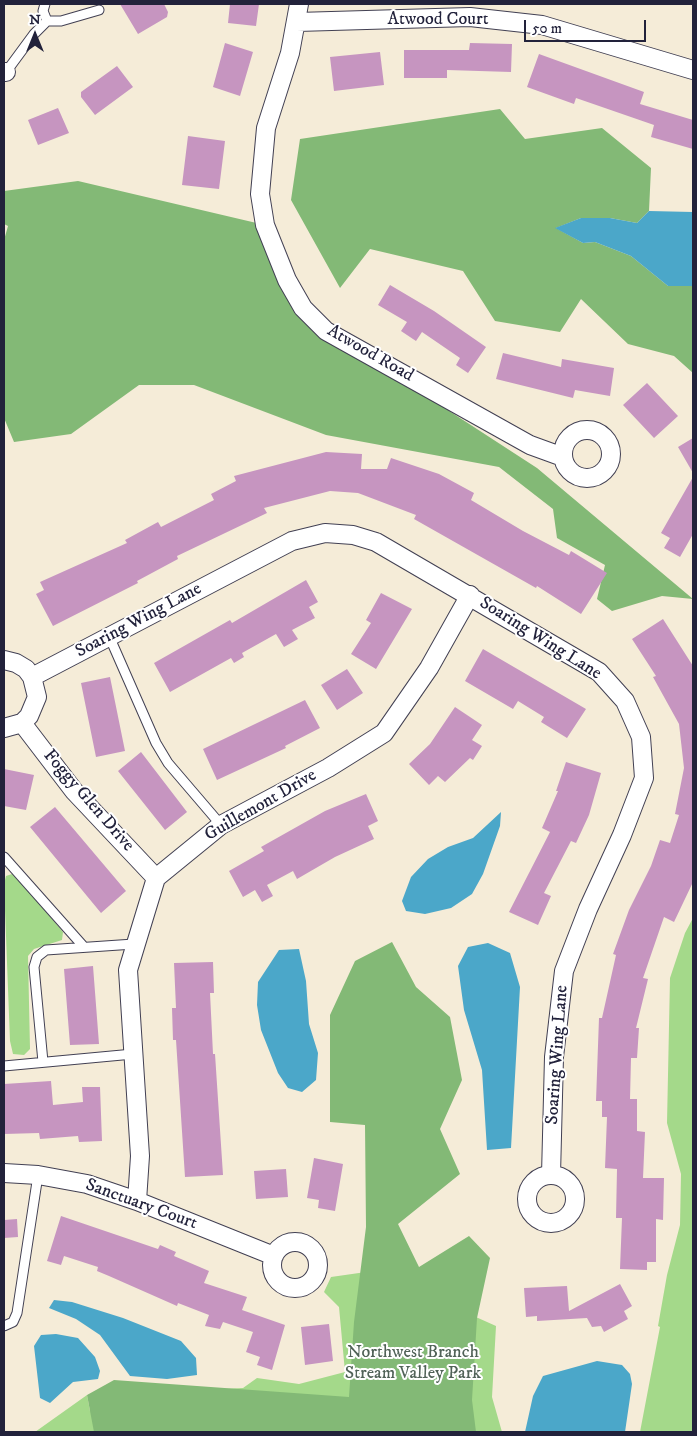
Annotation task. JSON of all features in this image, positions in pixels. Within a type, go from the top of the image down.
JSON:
[{"type":"street","name":"Atwood Road","points":[[299,4],[290,53],[266,128],[260,194],[265,225],[287,280],[303,308],[326,331],[530,446],[563,457]]},
{"type":"street","name":"Atwood Court","points":[[297,22],[470,17],[542,25],[693,70]]},
{"type":"street","name":"Soaring Wing Lane","points":[[32,677],[292,540],[325,533],[353,535],[376,542],[470,595],[599,672],[625,701],[641,738],[644,778],[622,836],[588,909],[564,971],[554,1056],[551,1175]]},
{"type":"street","name":"Guillemont Drive","points":[[156,878],[221,825],[328,768],[384,733],[429,668],[470,595]]},
{"type":"street","points":[[4,660],[16,663],[26,669],[36,687],[36,702],[29,716],[22,722],[4,728]]},
{"type":"street","name":"Foggy Glen Drive","points":[[22,722],[74,791],[156,878]]},
{"type":"street","points":[[136,1201],[140,1156],[128,970],[134,944],[156,878]]},
{"type":"street","name":"Sanctuary Court","points":[[4,1174],[38,1175],[87,1184],[136,1201],[274,1256]]},
{"type":"lane","points":[[45,4],[43,11],[47,21]]},
{"type":"lane","points":[[5,72],[34,34],[47,21],[60,21],[99,10]]},
{"type":"lane","points":[[109,636],[160,750],[168,763],[221,825]]},
{"type":"lane","points":[[4,857],[84,947]]},
{"type":"lane","points":[[42,1062],[34,968],[37,957],[46,950],[134,944]]},
{"type":"lane","points":[[4,1066],[133,1054]]},
{"type":"lane","points":[[4,1326],[12,1322],[17,1313],[38,1175]]},
{"type":"green space","points":[[500,109],[525,139],[602,128],[651,168],[649,211],[637,223],[610,218],[581,218],[556,228],[583,243],[595,242],[631,256],[668,286],[693,286],[693,373],[674,356],[628,344],[581,299],[560,332],[495,321],[463,271],[370,249],[340,288],[291,200],[300,139]]},
{"type":"green space","points":[[78,181],[265,225],[326,331],[537,468],[693,599],[662,596],[612,611],[597,599],[605,565],[557,538],[553,509],[499,467],[326,435],[194,385],[139,385],[71,434],[14,442],[4,418],[4,240],[8,226],[4,224],[4,191]]},
{"type":"green space","points":[[12,874],[18,878],[63,932],[62,940],[34,949],[28,956],[30,1049],[24,1055],[13,1054],[10,1041],[4,884],[6,876]]},
{"type":"green space","points":[[693,918],[693,1432],[640,1432],[660,1327],[658,1326],[667,1275],[680,1225],[681,1174],[667,1123],[670,978],[685,933]]},
{"type":"green space","points":[[392,942],[416,987],[450,1017],[462,1080],[440,1129],[460,1174],[398,1224],[419,1267],[469,1236],[490,1258],[477,1318],[472,1400],[476,1432],[94,1432],[87,1395],[114,1380],[349,1397],[354,1322],[366,1227],[365,1125],[330,1122],[330,1015],[355,961]]},
{"type":"green space","name":"Northwest Branch Stream Valley Park","points":[[373,1271],[496,1326],[492,1397],[502,1432],[35,1432],[87,1395],[90,1411],[117,1394],[243,1388],[257,1378],[299,1384],[345,1372],[339,1307],[324,1292],[331,1277]]},
{"type":"water","points":[[649,211],[693,212],[693,286],[668,286],[631,256],[595,242],[583,243],[555,228],[581,218],[610,218],[637,223]]},
{"type":"water","points":[[501,812],[500,826],[483,874],[472,894],[451,908],[425,914],[406,911],[402,901],[411,877],[428,859],[448,847],[473,838]]},
{"type":"water","points":[[488,943],[510,953],[520,987],[511,1148],[487,1150],[482,1070],[464,1010],[458,966],[468,947]]},
{"type":"water","points":[[299,949],[306,981],[309,1024],[318,1053],[316,1080],[302,1092],[288,1088],[278,1073],[261,1030],[257,1005],[258,982],[279,950]]},
{"type":"water","points":[[54,1300],[72,1302],[123,1318],[181,1341],[196,1358],[197,1375],[167,1379],[130,1376],[100,1335],[76,1319],[49,1308]]},
{"type":"water","points":[[56,1334],[78,1338],[95,1357],[100,1371],[98,1379],[73,1382],[50,1403],[40,1398],[34,1346],[41,1335]]},
{"type":"water","points":[[597,1361],[622,1365],[630,1374],[632,1384],[625,1432],[525,1432],[533,1396],[543,1376]]},
{"type":"building","points":[[120,4],[164,4],[168,12],[167,17],[138,34]]},
{"type":"building","points":[[230,4],[259,4],[256,26],[228,23]]},
{"type":"building","points":[[225,43],[253,52],[240,96],[213,87]]},
{"type":"building","points":[[470,43],[512,44],[511,72],[447,70],[447,78],[404,78],[404,50],[469,50]]},
{"type":"building","points":[[380,52],[384,85],[334,91],[330,57]]},
{"type":"building","points":[[539,54],[644,92],[640,104],[693,120],[693,149],[651,137],[654,125],[576,98],[574,104],[527,87]]},
{"type":"building","points":[[117,66],[133,87],[95,115],[81,97],[81,92]]},
{"type":"building","points":[[58,108],[69,133],[38,145],[28,120]]},
{"type":"building","points":[[188,136],[225,141],[219,189],[182,185]]},
{"type":"building","points":[[390,285],[434,311],[486,347],[468,373],[456,365],[460,358],[422,332],[416,341],[401,331],[407,322],[378,305]]},
{"type":"building","points":[[503,353],[561,367],[562,359],[614,368],[610,396],[575,390],[573,398],[496,379]]},
{"type":"building","points":[[647,383],[678,416],[654,438],[623,405]]},
{"type":"building","points":[[693,438],[693,473],[678,447]]},
{"type":"building","points":[[326,452],[362,454],[361,469],[387,469],[391,458],[439,474],[474,493],[471,500],[523,531],[569,555],[571,551],[607,573],[581,614],[537,586],[536,588],[414,519],[416,515],[358,493],[330,491],[264,508],[267,513],[177,556],[178,559],[137,581],[138,583],[53,626],[36,594],[44,590],[40,582],[127,543],[125,540],[158,522],[161,527],[214,500],[211,494],[236,481],[234,476]]},
{"type":"building","points":[[693,477],[693,534],[680,557],[664,548],[670,538],[661,533]]},
{"type":"building","points":[[306,580],[318,602],[309,607],[315,618],[292,630],[298,639],[284,647],[276,634],[242,653],[244,657],[234,663],[231,658],[170,692],[154,663],[230,620],[232,623]]},
{"type":"building","points":[[381,593],[412,609],[376,669],[351,654],[371,623],[366,620]]},
{"type":"building","points":[[663,619],[693,666],[693,882],[674,922],[664,917],[643,978],[648,979],[636,1028],[639,1028],[637,1058],[631,1058],[630,1099],[637,1099],[637,1131],[645,1132],[643,1178],[664,1178],[663,1220],[656,1219],[656,1262],[647,1262],[647,1270],[620,1269],[622,1218],[616,1218],[617,1169],[605,1168],[607,1117],[602,1117],[602,1101],[596,1101],[599,1018],[602,1018],[616,955],[613,954],[629,910],[651,866],[660,840],[670,843],[679,815],[675,814],[684,768],[679,724],[653,677],[656,676],[632,639]]},
{"type":"building","points":[[483,649],[586,709],[567,738],[541,722],[544,717],[518,701],[513,709],[465,681]]},
{"type":"building","points":[[347,669],[363,693],[337,710],[321,685]]},
{"type":"building","points":[[110,677],[125,751],[96,757],[81,683]]},
{"type":"building","points":[[305,700],[320,728],[285,746],[286,748],[217,780],[203,749]]},
{"type":"building","points":[[455,707],[482,725],[472,740],[482,746],[473,760],[470,758],[445,782],[438,776],[429,785],[409,764],[430,744]]},
{"type":"building","points":[[141,752],[187,812],[165,830],[118,771]]},
{"type":"building","points":[[566,762],[601,773],[589,815],[576,843],[571,841],[544,893],[551,896],[538,925],[509,912],[550,832],[542,828],[558,791],[556,791]]},
{"type":"building","points":[[4,769],[34,775],[26,810],[4,806]]},
{"type":"building","points":[[366,794],[378,821],[368,826],[374,839],[335,857],[297,879],[293,871],[267,885],[273,896],[262,902],[255,890],[243,897],[229,871],[264,851],[261,847],[325,811]]},
{"type":"building","points":[[55,807],[126,891],[101,913],[30,827]]},
{"type":"building","points":[[213,962],[214,993],[210,993],[223,1175],[185,1177],[176,1040],[173,1040],[172,1008],[176,1008],[174,963]]},
{"type":"building","points":[[93,966],[99,1044],[70,1045],[64,969]]},
{"type":"building","points":[[51,1081],[53,1105],[83,1102],[82,1087],[100,1087],[102,1141],[79,1142],[78,1136],[40,1139],[39,1133],[4,1134],[4,1084]]},
{"type":"building","points":[[314,1158],[343,1164],[335,1211],[318,1208],[319,1200],[307,1198]]},
{"type":"building","points":[[286,1169],[288,1197],[256,1199],[254,1171]]},
{"type":"building","points":[[61,1216],[158,1249],[160,1245],[176,1252],[174,1256],[209,1271],[204,1283],[247,1297],[242,1310],[285,1325],[272,1370],[257,1365],[260,1357],[246,1352],[253,1332],[223,1322],[220,1329],[205,1326],[209,1315],[178,1303],[177,1306],[97,1271],[98,1267],[64,1256],[61,1265],[47,1261]]},
{"type":"building","points":[[17,1219],[18,1237],[4,1238],[4,1220]]},
{"type":"building","points":[[620,1284],[632,1306],[624,1311],[628,1319],[604,1332],[601,1326],[592,1327],[587,1318],[537,1321],[537,1316],[526,1317],[524,1288],[567,1286],[569,1311]]},
{"type":"building","points":[[329,1324],[333,1361],[305,1365],[301,1327]]}]
